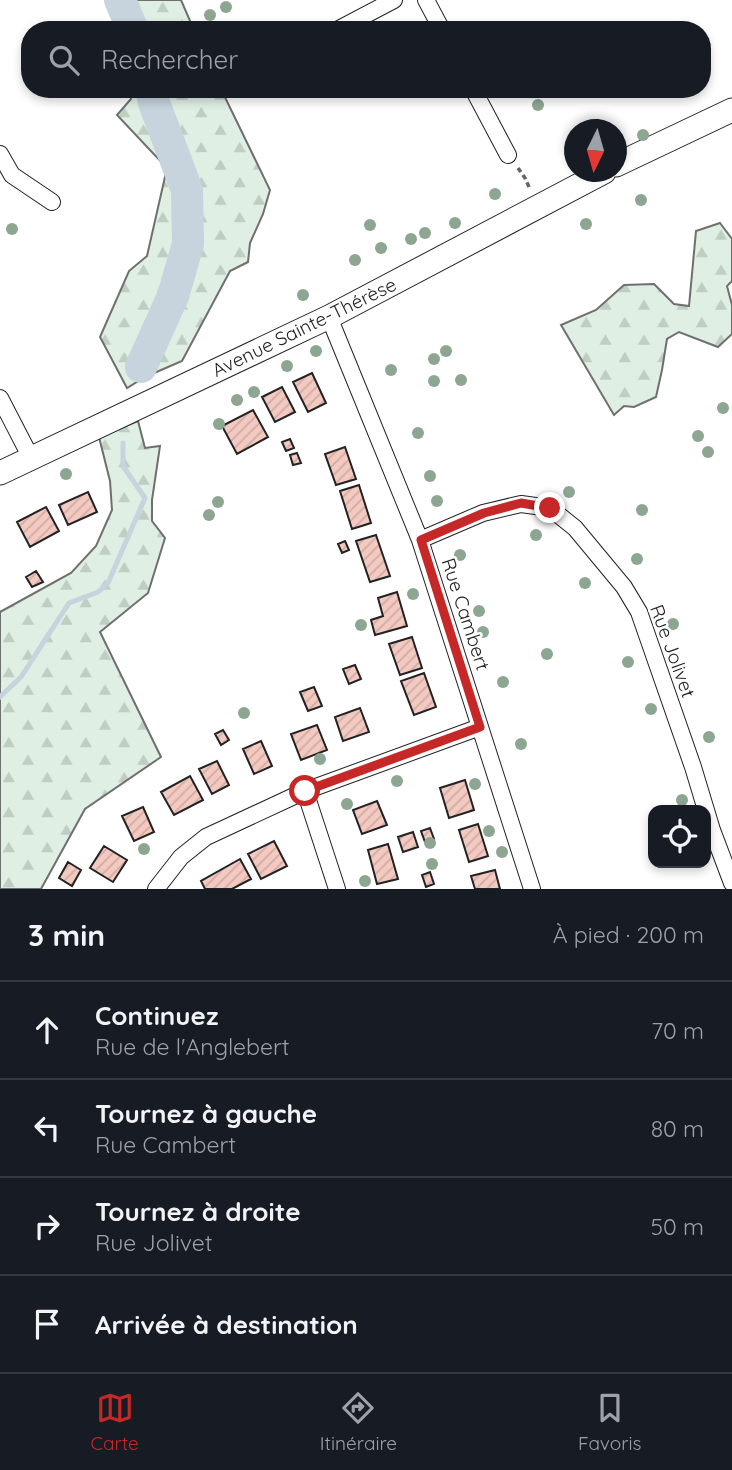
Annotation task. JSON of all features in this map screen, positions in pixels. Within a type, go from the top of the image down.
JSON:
[{"type":"street","points":[[354,21],[394,0]]},
{"type":"street","points":[[426,0],[437,21]]},
{"type":"street","points":[[478,98],[508,155]]},
{"type":"street","points":[[627,160],[732,110]]},
{"type":"street","points":[[0,154],[12,175],[52,202]]},
{"type":"street","name":"Avenue Sainte-Thérèse","points":[[0,473],[329,317],[585,182]]},
{"type":"street","name":"Rue Cambert","points":[[329,317],[421,540],[533,889]]},
{"type":"street","points":[[0,398],[31,458]]},
{"type":"street","name":"Rue Jolivet","points":[[421,540],[484,513],[521,503],[550,508],[575,528],[624,587],[639,612],[732,883]]},
{"type":"street","points":[[156,889],[181,857],[206,837],[305,791],[480,727]]},
{"type":"street","points":[[305,791],[337,889]]},
{"type":"path","points":[[508,155],[525,178],[538,206]]},
{"type":"green space","points":[[113,0],[181,0],[190,21],[117,21]]},
{"type":"green space","points":[[225,98],[270,190],[250,243],[248,262],[230,271],[182,361],[127,388],[100,337],[129,271],[147,256],[167,168],[117,115],[131,99]]},
{"type":"green space","points":[[720,223],[732,239],[732,281],[727,286],[732,305],[732,334],[718,347],[679,332],[667,339],[656,397],[634,407],[624,406],[614,415],[561,325],[596,310],[624,285],[654,284],[674,304],[689,306],[696,231]]},
{"type":"green space","points":[[138,421],[145,448],[160,446],[152,500],[152,521],[165,538],[148,593],[100,632],[161,757],[85,809],[41,889],[0,889],[0,612],[71,573],[96,546],[112,510],[110,481],[99,437]]},
{"type":"building","points":[[312,373],[326,403],[308,412],[293,382]]},
{"type":"building","points":[[282,387],[295,412],[275,422],[262,397]]},
{"type":"building","points":[[253,410],[268,437],[237,454],[222,426]]},
{"type":"building","points":[[290,439],[294,448],[286,451],[282,442]]},
{"type":"building","points":[[345,447],[356,479],[336,485],[325,454]]},
{"type":"building","points":[[297,453],[301,463],[293,465],[290,455]]},
{"type":"building","points":[[359,485],[371,523],[352,529],[340,491]]},
{"type":"building","points":[[88,492],[97,512],[68,525],[59,505]]},
{"type":"building","points":[[46,507],[59,531],[30,547],[17,522]]},
{"type":"building","points":[[376,535],[390,576],[370,582],[356,541]]},
{"type":"building","points":[[345,541],[349,550],[342,553],[338,544]]},
{"type":"building","points":[[36,571],[43,582],[32,587],[26,577]]},
{"type":"building","points":[[397,592],[407,626],[375,635],[371,620],[383,616],[378,598]]},
{"type":"building","points":[[412,637],[422,668],[400,675],[389,644]]},
{"type":"building","points":[[355,665],[361,679],[349,684],[343,669]]},
{"type":"building","points":[[424,673],[436,707],[414,715],[401,681]]},
{"type":"building","points":[[314,687],[322,706],[308,711],[300,692]]},
{"type":"building","points":[[360,708],[369,732],[343,741],[335,717]]},
{"type":"building","points":[[317,725],[327,750],[301,760],[291,734]]},
{"type":"building","points":[[223,730],[229,740],[221,745],[215,734]]},
{"type":"building","points":[[261,741],[272,766],[254,774],[243,749]]},
{"type":"building","points":[[217,761],[229,785],[212,794],[199,769]]},
{"type":"building","points":[[190,776],[203,800],[174,815],[161,792]]},
{"type":"building","points":[[465,780],[474,810],[449,818],[440,788]]},
{"type":"building","points":[[377,801],[387,825],[362,834],[353,810]]},
{"type":"building","points":[[143,807],[154,832],[134,841],[122,816]]},
{"type":"building","points":[[478,824],[488,856],[469,862],[459,830]]},
{"type":"building","points":[[430,828],[434,839],[425,842],[421,831]]},
{"type":"building","points":[[413,832],[418,847],[403,852],[398,837]]},
{"type":"building","points":[[274,841],[287,866],[261,879],[248,854]]},
{"type":"building","points":[[388,844],[398,879],[377,884],[368,850]]},
{"type":"building","points":[[104,846],[127,860],[113,882],[90,868]]},
{"type":"building","points":[[240,859],[251,879],[232,889],[205,889],[201,881]]},
{"type":"building","points":[[68,862],[81,870],[72,886],[59,878]]},
{"type":"building","points":[[495,870],[500,889],[475,889],[471,876]]},
{"type":"building","points":[[430,872],[434,884],[426,887],[422,875]]},
{"type":"waterway","points":[[120,0],[129,21]]},
{"type":"waterway","points":[[141,367],[173,296],[188,244],[187,190],[153,98]]},
{"type":"waterway","points":[[0,697],[21,677],[69,603],[98,592],[108,583],[145,498],[123,466],[123,443]]},
{"type":"route","points":[[305,791],[480,727],[421,540],[484,513],[521,503],[550,508]]}]
